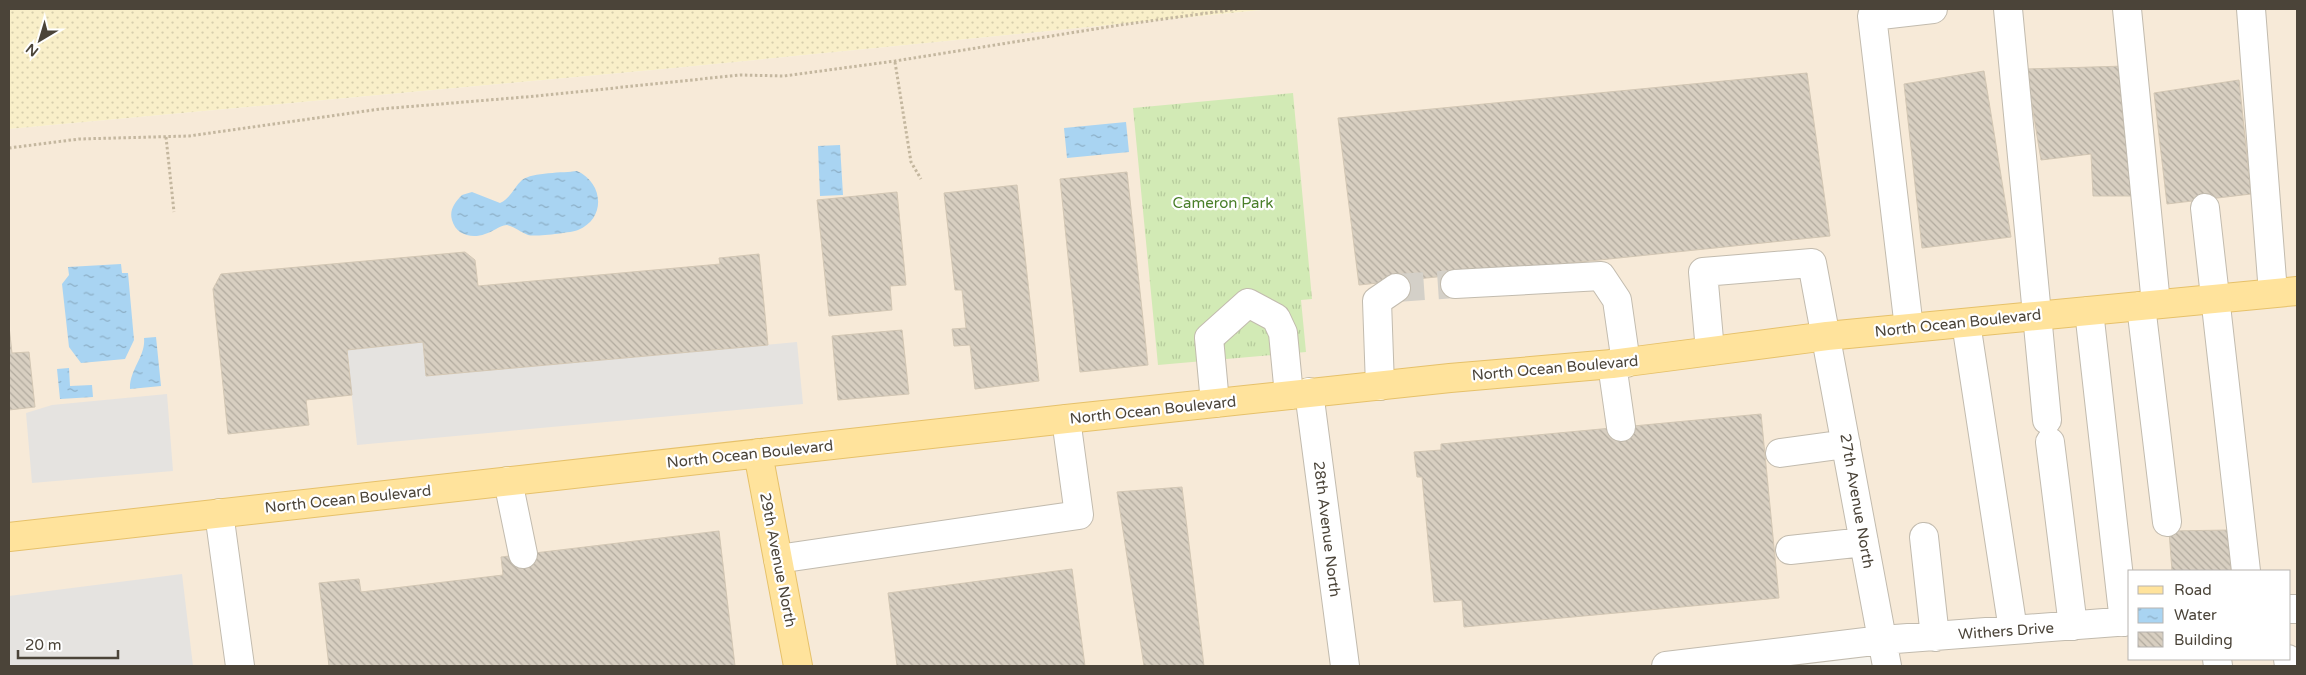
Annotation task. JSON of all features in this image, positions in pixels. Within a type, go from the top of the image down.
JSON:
[{"type":"main road","name":"North Ocean Boulevard","points":[[9,537],[1066,418],[1619,363],[1826,336],[2285,292]]},
{"type":"main road","name":"29th Avenue North","points":[[758,453],[798,666]]},
{"type":"street","points":[[1909,328],[1872,16],[1933,9]]},
{"type":"street","points":[[2008,9],[2036,315],[2074,626]]},
{"type":"street","points":[[2127,9],[2167,522]]},
{"type":"street","points":[[2251,9],[2285,292]]},
{"type":"street","points":[[2205,208],[2246,570]]},
{"type":"street","name":"27th Avenue North","points":[[1710,352],[1703,272],[1812,263],[1884,653]]},
{"type":"street","points":[[1455,284],[1601,276],[1617,300],[1621,427]]},
{"type":"street","points":[[1380,386],[1377,301],[1396,288]]},
{"type":"street","name":"28th Avenue North","points":[[1214,403],[1209,338],[1248,302],[1276,318],[1283,333],[1299,394],[1345,666]]},
{"type":"street","points":[[2089,311],[2127,622]]},
{"type":"street","points":[[1966,322],[2013,630]]},
{"type":"street","points":[[778,559],[1080,515],[1066,418]]},
{"type":"street","points":[[1780,452],[1846,444]]},
{"type":"street","points":[[508,481],[522,554]]},
{"type":"street","points":[[218,513],[240,666]]},
{"type":"street","points":[[1924,537],[1936,637]]},
{"type":"street","points":[[1790,550],[1864,542]]},
{"type":"street","name":"Withers Drive","points":[[1666,666],[1884,653],[1936,637],[2127,622]]},
{"type":"path","points":[[9,148],[79,140],[189,136],[380,109],[536,96],[740,75],[784,76],[1238,9]]},
{"type":"path","points":[[894,61],[911,162],[922,179]]},
{"type":"path","points":[[166,137],[174,212]]},
{"type":"shaded area","points":[[1273,9],[2297,9],[2297,666],[1887,666],[1882,640],[1672,666],[9,666],[9,129],[664,69]]},
{"type":"shaded area","points":[[423,342],[427,376],[797,342],[803,404],[357,445],[347,350]]},
{"type":"shaded area","points":[[167,394],[173,471],[32,483],[26,413],[52,405]]},
{"type":"shaded area","points":[[182,574],[193,666],[9,666],[9,596]]},
{"type":"green space","name":"Cameron Park","points":[[1293,93],[1312,299],[1301,300],[1306,352],[1158,365],[1133,108]]},
{"type":"sand","points":[[9,9],[1273,9],[664,69],[9,129]]},
{"type":"water","points":[[1126,122],[1129,152],[1067,158],[1064,128]]},
{"type":"water","points":[[840,145],[843,195],[820,196],[818,146]]},
{"type":"water","points":[[577,171],[592,184],[597,192],[598,201],[597,210],[593,218],[587,225],[578,230],[528,235],[507,225],[488,233],[470,236],[461,232],[454,225],[451,216],[452,210],[462,195],[472,192],[500,203],[527,177]]},
{"type":"water","points":[[121,264],[122,273],[128,273],[134,340],[125,359],[81,363],[69,347],[62,284],[69,275],[68,267]]},
{"type":"water","points":[[156,337],[161,386],[130,389],[132,376],[143,351],[144,338]]},
{"type":"water","points":[[69,368],[70,386],[92,385],[93,397],[60,399],[57,369]]},
{"type":"building","points":[[2125,66],[2138,196],[2093,196],[2091,154],[2041,160],[2026,69]]},
{"type":"building","points":[[1984,71],[2011,237],[1922,248],[1904,84]]},
{"type":"building","points":[[1807,73],[1830,236],[1359,285],[1338,118]]},
{"type":"building","points":[[2239,80],[2251,194],[2167,204],[2154,93]]},
{"type":"building","points":[[1127,172],[1148,365],[1080,372],[1060,179]]},
{"type":"building","points":[[1017,185],[1039,381],[975,389],[970,345],[954,346],[952,329],[966,328],[962,290],[955,290],[944,193]]},
{"type":"building","points":[[897,192],[906,285],[890,286],[892,310],[829,316],[817,200]]},
{"type":"building","points":[[465,252],[475,260],[478,286],[720,264],[719,258],[759,254],[768,345],[426,376],[423,342],[347,350],[352,395],[306,400],[309,425],[228,434],[213,289],[221,274]]},
{"type":"building","points":[[9,326],[12,353],[29,352],[35,407],[9,410]]},
{"type":"building","points":[[902,330],[909,394],[838,400],[832,336]]},
{"type":"building","points":[[1761,414],[1779,598],[1464,627],[1462,600],[1434,602],[1422,477],[1417,477],[1414,452],[1441,450],[1441,444]]},
{"type":"building","points":[[1182,487],[1204,666],[1144,666],[1117,492]]},
{"type":"building","points":[[2230,530],[2231,570],[2172,570],[2169,531]]},
{"type":"building","points":[[719,531],[735,666],[329,666],[319,583],[359,579],[361,592],[503,575],[501,557]]},
{"type":"building","points":[[1072,569],[1085,666],[897,666],[888,593]]},
{"type":"tunnel","points":[[1396,288],[1455,284]]}]
